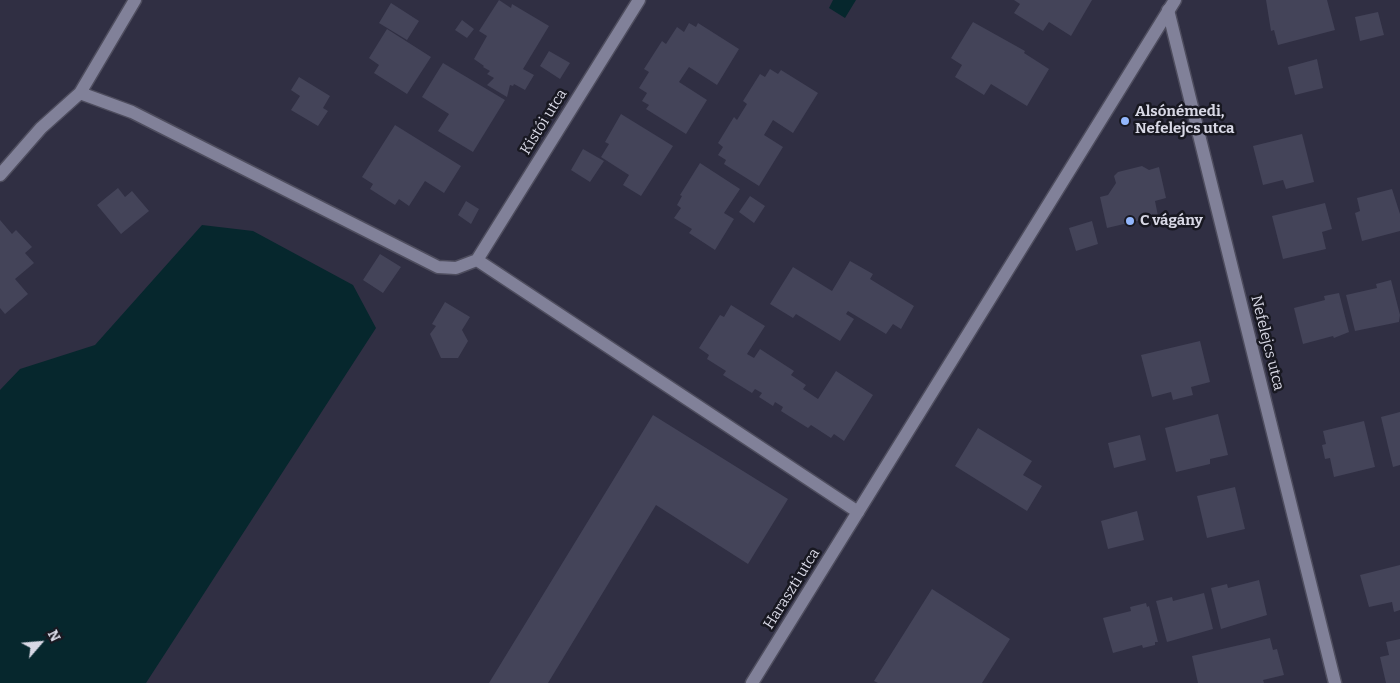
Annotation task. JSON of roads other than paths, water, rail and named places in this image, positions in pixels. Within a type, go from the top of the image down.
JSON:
[{"type":"street","points":[[0,175],[41,128],[80,92],[135,0]]},
{"type":"street","name":"Kistói utca","points":[[477,260],[639,0]]},
{"type":"street","name":"Haraszti utca","points":[[752,683],[1171,5]]},
{"type":"street","name":"Nefelejcs utca","points":[[1171,5],[1334,683]]},
{"type":"street","points":[[80,92],[132,112],[438,267],[456,268],[477,260],[858,512]]},
{"type":"place","name":"Alsónémedi, Nefelejcs utca","points":[[1125,121]]},
{"type":"place","name":"C vágány","points":[[1130,221]]}]
